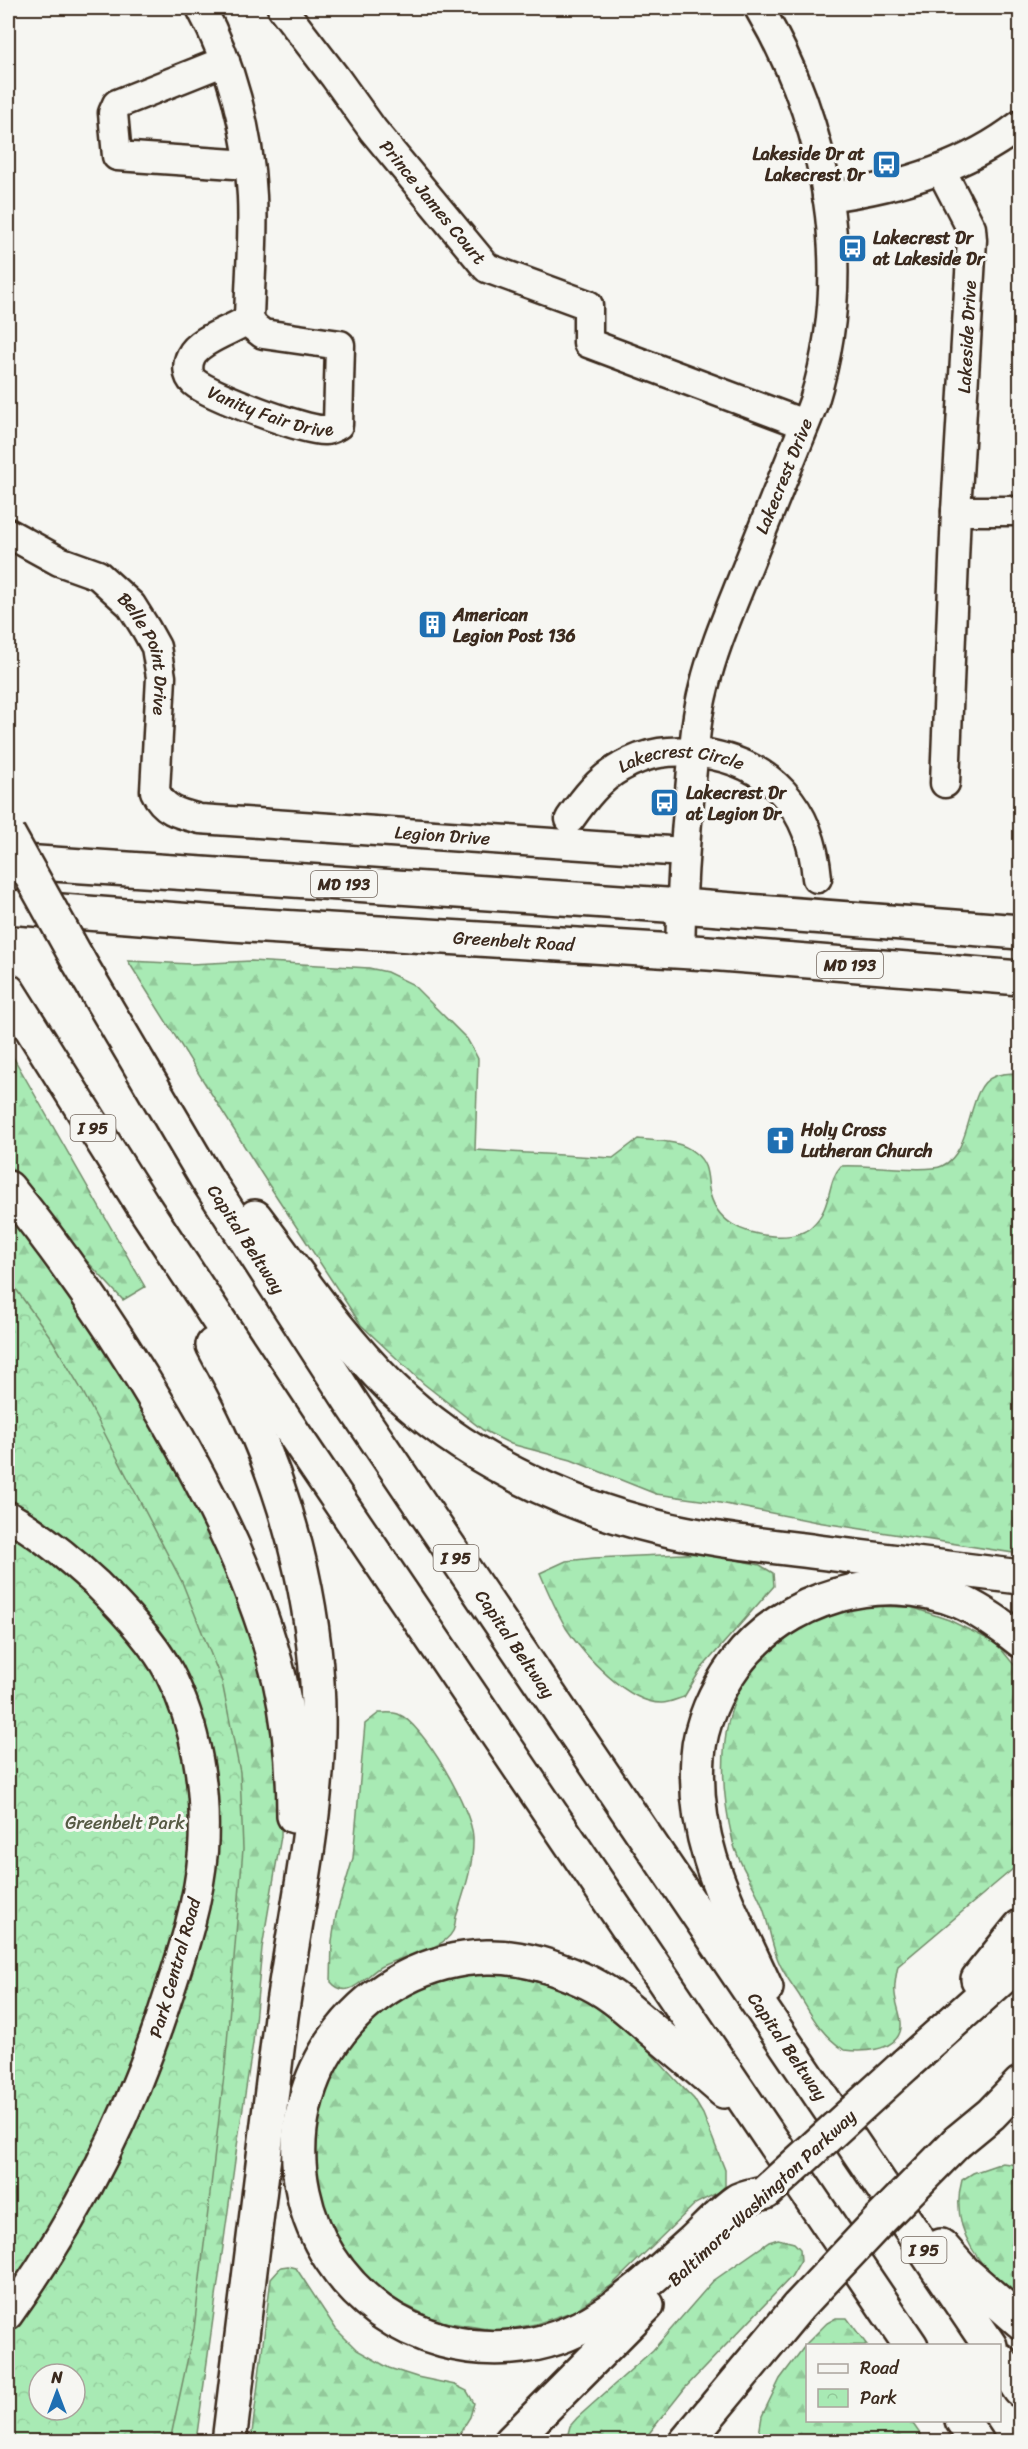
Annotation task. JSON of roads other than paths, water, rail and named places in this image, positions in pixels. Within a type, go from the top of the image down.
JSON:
[{"type":"main road","name":"Capital Beltway","points":[[8,834],[78,960],[205,1176],[353,1405],[989,2344]]},
{"type":"main road","name":"MD 193","points":[[8,861],[681,906],[1020,932]]},
{"type":"main road","name":"Greenbelt Road","points":[[8,907],[232,924],[680,952],[1020,978]]},
{"type":"main road","name":"I 95","points":[[8,991],[142,1204],[298,1440],[910,2344]]},
{"type":"main road","points":[[127,1045],[346,1338],[392,1387],[438,1426],[478,1452],[530,1482],[573,1501],[616,1517],[658,1528],[708,1538],[1020,1577]]},
{"type":"main road","points":[[8,1188],[79,1281],[132,1360],[219,1516],[248,1581],[265,1627],[280,1683],[294,1786],[295,1840],[287,1973]]},
{"type":"main road","points":[[142,1204],[249,1415],[275,1485],[301,1567],[310,1619],[316,1678],[318,1732],[309,1843],[287,1973],[229,2442]]},
{"type":"main road","points":[[799,2061],[710,1865],[703,1836],[697,1807],[698,1753],[713,1701],[727,1675],[745,1650],[766,1631],[797,1611],[839,1594],[886,1588],[933,1593],[958,1601],[984,1614],[1020,1640]]},
{"type":"main road","points":[[916,2056],[1020,1927]]},
{"type":"main road","points":[[756,2117],[614,1997],[585,1980],[552,1967],[520,1959],[477,1958],[448,1962],[416,1973],[388,1988],[349,2020],[320,2060],[301,2112],[298,2136],[300,2177],[309,2217],[318,2239],[347,2281],[367,2301],[395,2321],[424,2335],[453,2344],[486,2348],[514,2348],[544,2342],[594,2323],[657,2273],[739,2200],[766,2192]]},
{"type":"main road","name":"Baltimore-Washington Parkway","points":[[510,2442],[614,2337],[766,2192],[1020,1962]]},
{"type":"main road","points":[[690,2438],[798,2307],[957,2142],[991,2114],[1020,2084]]},
{"type":"main road","points":[[991,2114],[1020,2096]]},
{"type":"main road","points":[[860,2154],[964,2272],[1020,2322]]},
{"type":"main road","points":[[880,2300],[903,2344]]},
{"type":"main road","points":[[1001,2363],[1020,2390]]},
{"type":"main road","points":[[945,2422],[955,2442]]},
{"type":"main road","points":[[963,2422],[977,2442]]},
{"type":"street","points":[[201,8],[225,60],[236,99],[249,165],[252,196],[249,319]]},
{"type":"street","name":"Prince James Court","points":[[282,8],[373,130],[487,268],[588,305],[588,343],[804,424]]},
{"type":"street","name":"Lakecrest Drive","points":[[680,952],[684,852],[694,752],[704,687],[718,640],[813,403],[830,338],[833,283],[832,230],[819,151],[806,106],[787,60],[759,8]]},
{"type":"street","points":[[225,60],[117,104],[113,113],[117,156],[249,165]]},
{"type":"street","points":[[827,197],[884,187],[941,170],[978,153],[1020,125]]},
{"type":"street","name":"Lakeside Drive","points":[[941,170],[971,228],[972,240],[956,511],[945,783]]},
{"type":"street","name":"Vanity Fair Drive","points":[[249,319],[263,334],[340,345],[338,425],[325,430],[311,428],[235,403],[193,381],[188,370],[192,354],[198,346],[249,319]]},
{"type":"street","points":[[956,511],[1020,511]]},
{"type":"street","name":"Belle Point Drive","points":[[8,533],[59,561],[98,575],[115,589],[136,613],[156,647],[159,661],[160,695],[155,791],[159,801],[168,809],[200,819]]},
{"type":"street","name":"Lakecrest Circle","points":[[570,819],[592,791],[621,767],[658,752],[694,752],[739,761],[772,780],[794,805],[813,843],[817,879]]},
{"type":"street","name":"Legion Drive","points":[[200,819],[684,852]]},
{"type":"street","name":"Park Central Road","points":[[8,1516],[66,1555],[126,1612],[168,1670],[192,1728],[203,1795],[203,1851],[193,1918],[149,2057],[88,2190],[42,2267],[8,2315]]},
{"type":"place","name":"Lakeside Dr at Lakecrest Dr","points":[[886,164]]},
{"type":"place","name":"Lakecrest Dr at Lakeside Dr","points":[[852,248]]},
{"type":"place","name":"American Legion Post 136","points":[[432,625]]},
{"type":"place","name":"Lakecrest Dr at Legion Dr","points":[[665,803]]},
{"type":"place","name":"Holy Cross Lutheran Church","points":[[780,1140]]},
{"type":"park label","name":"Greenbelt Park","points":[[125,1823]]}]
